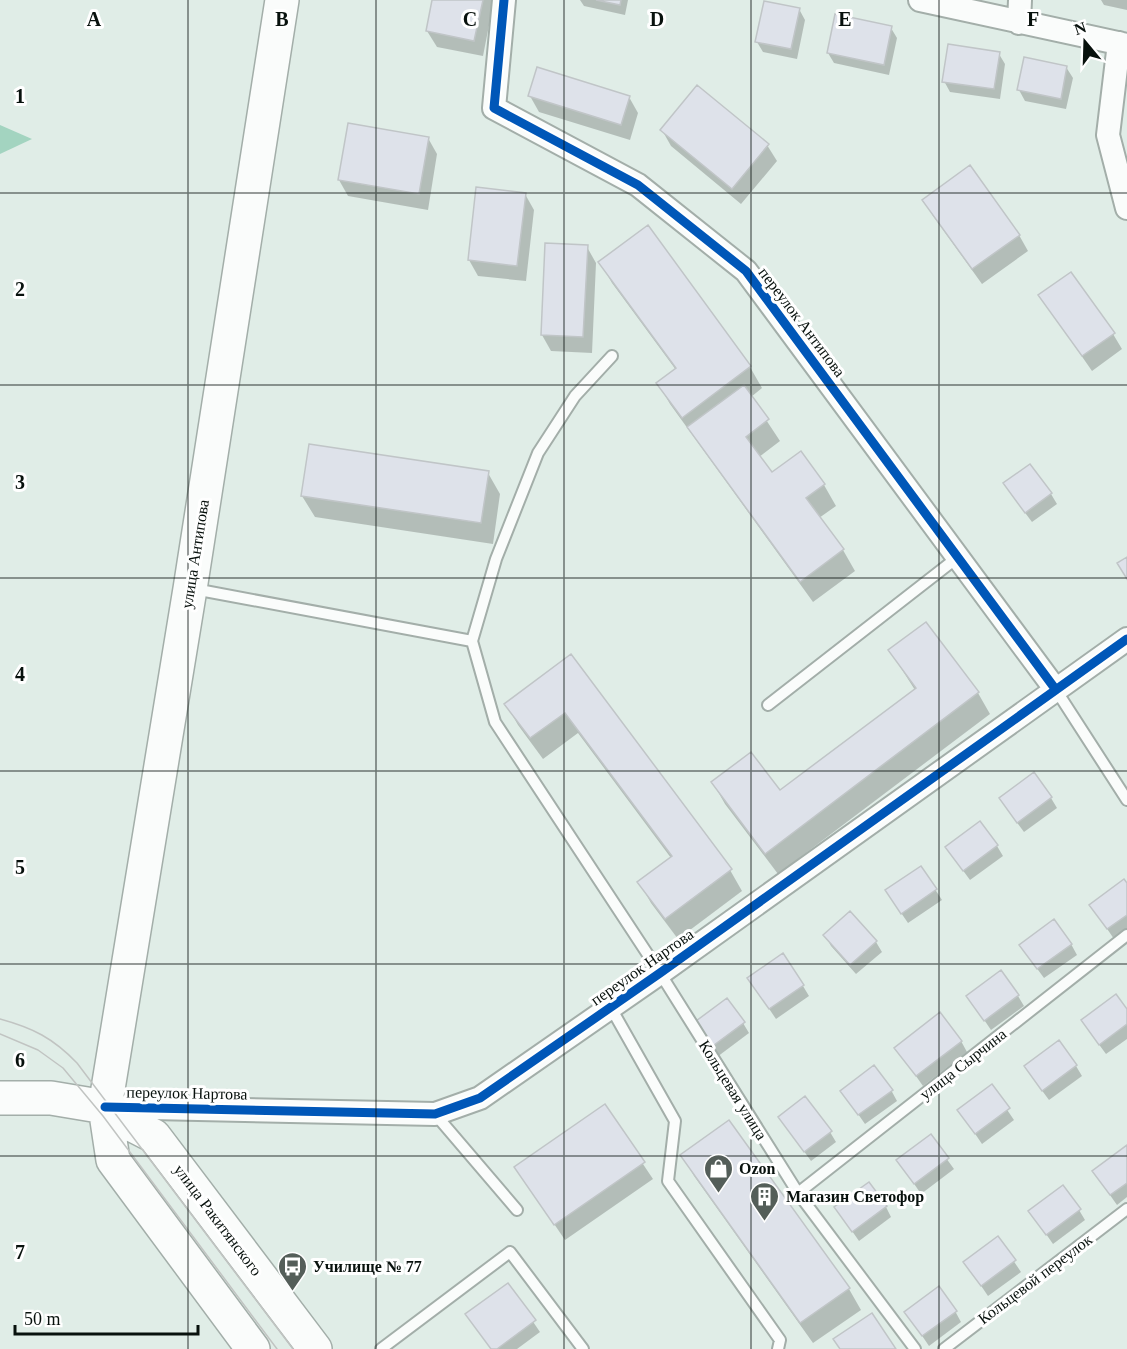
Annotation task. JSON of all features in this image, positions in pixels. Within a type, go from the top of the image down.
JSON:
[{"type":"main road","name":"улица Антипова","points":[[105,1107],[190,589],[282,0]]},
{"type":"main road","name":"улица Ракитянского","points":[[0,1098],[51,1098],[105,1107],[119,1118],[154,1136],[315,1349]]},
{"type":"main road","points":[[105,1107],[113,1160],[253,1349]]},
{"type":"street","name":"переулок Антипова","points":[[504,0],[494,108],[638,185],[746,271],[1056,690]]},
{"type":"street","points":[[920,0],[1123,44],[1108,135],[1127,208]]},
{"type":"street","points":[[1018,22],[1020,0]]},
{"type":"street","name":"переулок Нартова","points":[[105,1107],[435,1114],[480,1098],[660,974],[1127,639]]},
{"type":"lane","points":[[190,589],[472,641],[496,559],[538,453],[575,396],[612,356]]},
{"type":"lane","points":[[768,705],[958,557]]},
{"type":"lane","name":"Кольцевая улица","points":[[472,641],[495,722],[660,974],[798,1193],[915,1349]]},
{"type":"lane","points":[[1056,690],[1127,800]]},
{"type":"lane","name":"улица Сырчина","points":[[798,1193],[1127,935]]},
{"type":"lane","points":[[611,1008],[675,1121],[669,1181],[780,1340],[778,1349]]},
{"type":"lane","points":[[435,1114],[518,1210]]},
{"type":"lane","name":"Кольцевой переулок","points":[[944,1349],[1127,1209]]},
{"type":"lane","points":[[381,1349],[510,1252],[583,1349]]},
{"type":"green space","points":[[0,125],[32,139],[0,154]]},
{"type":"building","points":[[432,0],[483,0],[474,41],[426,31]]},
{"type":"building","points":[[596,0],[621,0],[620,5]]},
{"type":"building","points":[[764,1],[800,8],[791,49],[755,42]]},
{"type":"building","points":[[835,14],[892,26],[884,65],[827,53]]},
{"type":"building","points":[[948,44],[1000,52],[994,89],[942,82]]},
{"type":"building","points":[[1024,57],[1067,66],[1061,99],[1017,90]]},
{"type":"building","points":[[537,67],[630,96],[621,125],[528,96]]},
{"type":"building","points":[[697,85],[769,144],[732,189],[660,130]]},
{"type":"building","points":[[348,123],[429,137],[419,194],[338,180]]},
{"type":"building","points":[[970,165],[1020,235],[972,269],[922,200]]},
{"type":"building","points":[[476,187],[526,193],[517,266],[468,260]]},
{"type":"building","points":[[648,225],[751,366],[682,418],[656,383],[676,368],[598,262]]},
{"type":"building","points":[[545,243],[588,245],[583,337],[541,335]]},
{"type":"building","points":[[1071,272],[1115,333],[1082,356],[1038,295]]},
{"type":"building","points":[[744,385],[769,419],[746,437],[772,472],[801,451],[825,484],[806,498],[844,549],[800,582],[687,427]]},
{"type":"building","points":[[309,444],[489,471],[481,523],[301,496]]},
{"type":"building","points":[[1030,464],[1052,493],[1025,513],[1003,483]]},
{"type":"building","points":[[1127,557],[1127,579],[1117,563]]},
{"type":"building","points":[[926,622],[979,692],[765,854],[711,782],[751,752],[780,790],[916,688],[888,650]]},
{"type":"building","points":[[571,654],[732,869],[665,919],[637,882],[672,856],[565,713],[530,738],[504,704]]},
{"type":"building","points":[[1034,772],[1052,797],[1017,823],[999,798]]},
{"type":"building","points":[[980,821],[998,845],[963,871],[945,847]]},
{"type":"building","points":[[921,866],[937,889],[901,914],[885,890]]},
{"type":"building","points":[[1124,879],[1127,883],[1127,915],[1107,929],[1089,905]]},
{"type":"building","points":[[850,911],[877,941],[850,965],[823,935]]},
{"type":"building","points":[[1054,919],[1072,944],[1037,969],[1019,945]]},
{"type":"building","points":[[783,953],[804,985],[769,1009],[747,978]]},
{"type":"building","points":[[1001,970],[1019,995],[984,1021],[966,996]]},
{"type":"building","points":[[1116,994],[1127,1009],[1127,1024],[1099,1045],[1081,1020]]},
{"type":"building","points":[[727,998],[745,1022],[710,1048],[692,1024]]},
{"type":"building","points":[[940,1012],[962,1041],[916,1076],[894,1048]]},
{"type":"building","points":[[1059,1040],[1077,1065],[1042,1091],[1024,1066]]},
{"type":"building","points":[[874,1065],[893,1090],[858,1115],[840,1091]]},
{"type":"building","points":[[992,1084],[1010,1108],[975,1134],[957,1110]]},
{"type":"building","points":[[805,1096],[832,1131],[804,1152],[778,1117]]},
{"type":"building","points":[[605,1104],[645,1162],[554,1225],[514,1167]]},
{"type":"building","name":"Магазин Светофор","points":[[729,1120],[850,1288],[800,1323],[680,1155]]},
{"type":"building","points":[[931,1134],[949,1158],[914,1184],[896,1160]]},
{"type":"building","points":[[1127,1145],[1127,1183],[1110,1195],[1092,1171]]},
{"type":"building","points":[[869,1182],[887,1206],[852,1232],[834,1207]]},
{"type":"building","points":[[1063,1185],[1081,1209],[1046,1235],[1028,1211]]},
{"type":"building","points":[[998,1236],[1016,1260],[981,1286],[963,1262]]},
{"type":"building","points":[[508,1283],[536,1320],[497,1349],[491,1349],[465,1314]]},
{"type":"building","points":[[939,1286],[957,1311],[922,1336],[904,1312]]},
{"type":"building","points":[[872,1313],[896,1349],[840,1349],[833,1339]]},
{"type":"tram line","points":[[0,1019],[42,1035],[77,1063],[293,1349]]},
{"type":"tram line","points":[[0,1034],[38,1050],[63,1068],[103,1116],[277,1349]]},
{"type":"cycle path","points":[[504,0],[494,108],[638,185],[746,271],[1056,690]]},
{"type":"cycle path","points":[[105,1107],[435,1114],[480,1098],[660,973],[1127,639]]},
{"type":"place","name":"Ozon","points":[[718,1194]]},
{"type":"place","name":"Магазин Светофор","points":[[765,1222]]},
{"type":"place","name":"Училище № 77","points":[[292,1292]]}]
